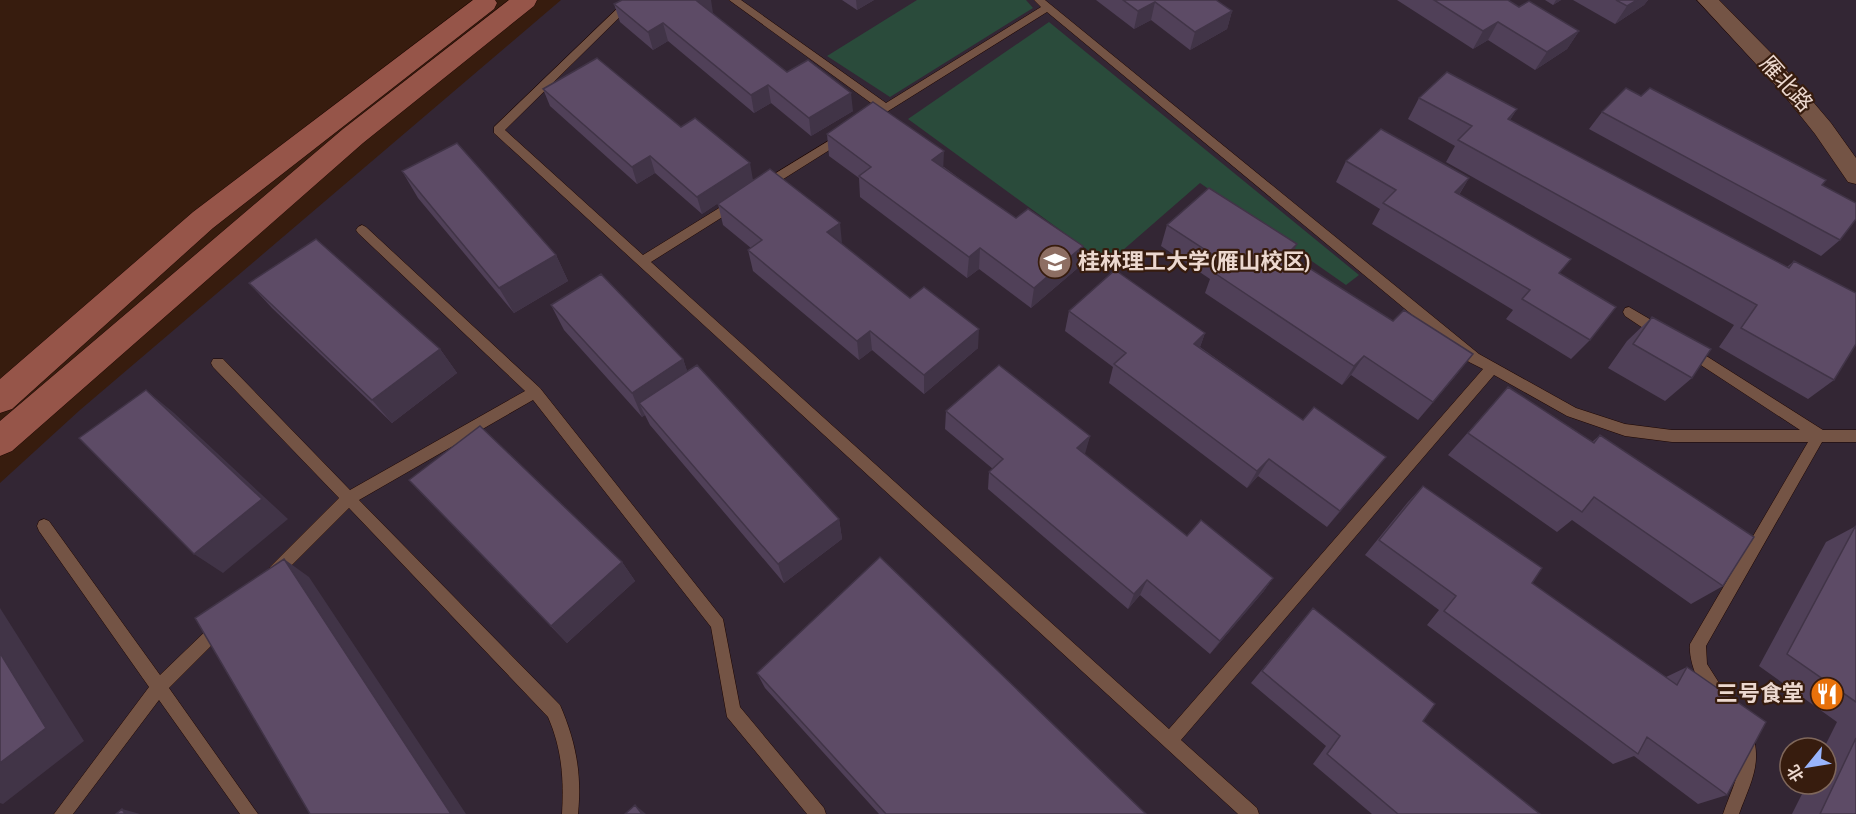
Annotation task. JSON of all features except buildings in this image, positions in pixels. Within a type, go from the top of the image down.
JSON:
[{"type":"main road","points":[[0,399],[203,220],[489,0]]},
{"type":"main road","points":[[0,441],[354,136],[525,0]]},
{"type":"street","name":"雁北路","points":[[1707,0],[1814,115],[1856,175]]},
{"type":"lane","points":[[632,0],[498,130],[1251,814]]},
{"type":"lane","points":[[734,0],[886,109]]},
{"type":"lane","points":[[644,261],[886,109],[1043,4],[1474,358],[1572,412],[1625,430],[1672,436],[1856,436]]},
{"type":"lane","points":[[362,230],[536,392],[717,624],[733,711],[818,814]]},
{"type":"lane","points":[[1629,312],[1820,435]]},
{"type":"lane","points":[[218,363],[554,711],[567,739],[574,780],[570,814]]},
{"type":"lane","points":[[1170,740],[1491,368]]},
{"type":"lane","points":[[266,580],[349,498],[536,392]]},
{"type":"lane","points":[[1731,814],[1751,753],[1746,737],[1702,670],[1696,655],[1698,644],[1820,435]]},
{"type":"lane","points":[[44,526],[250,814]]},
{"type":"lane","points":[[62,814],[159,687],[233,613]]},
{"type":"shaded area","name":"桂林理工大学(雁山校区)","points":[[561,0],[1856,0],[1856,814],[0,814],[0,483],[80,410]]},
{"type":"green space","points":[[917,0],[1026,0],[1033,8],[890,97],[827,56]]},
{"type":"green space","points":[[1049,22],[1359,275],[1346,285],[1200,183],[1107,264],[908,119]]},
{"type":"place","name":"桂林理工大学(雁山校区)","points":[[1055,262]]},
{"type":"place","name":"三号食堂","points":[[1827,694]]}]
